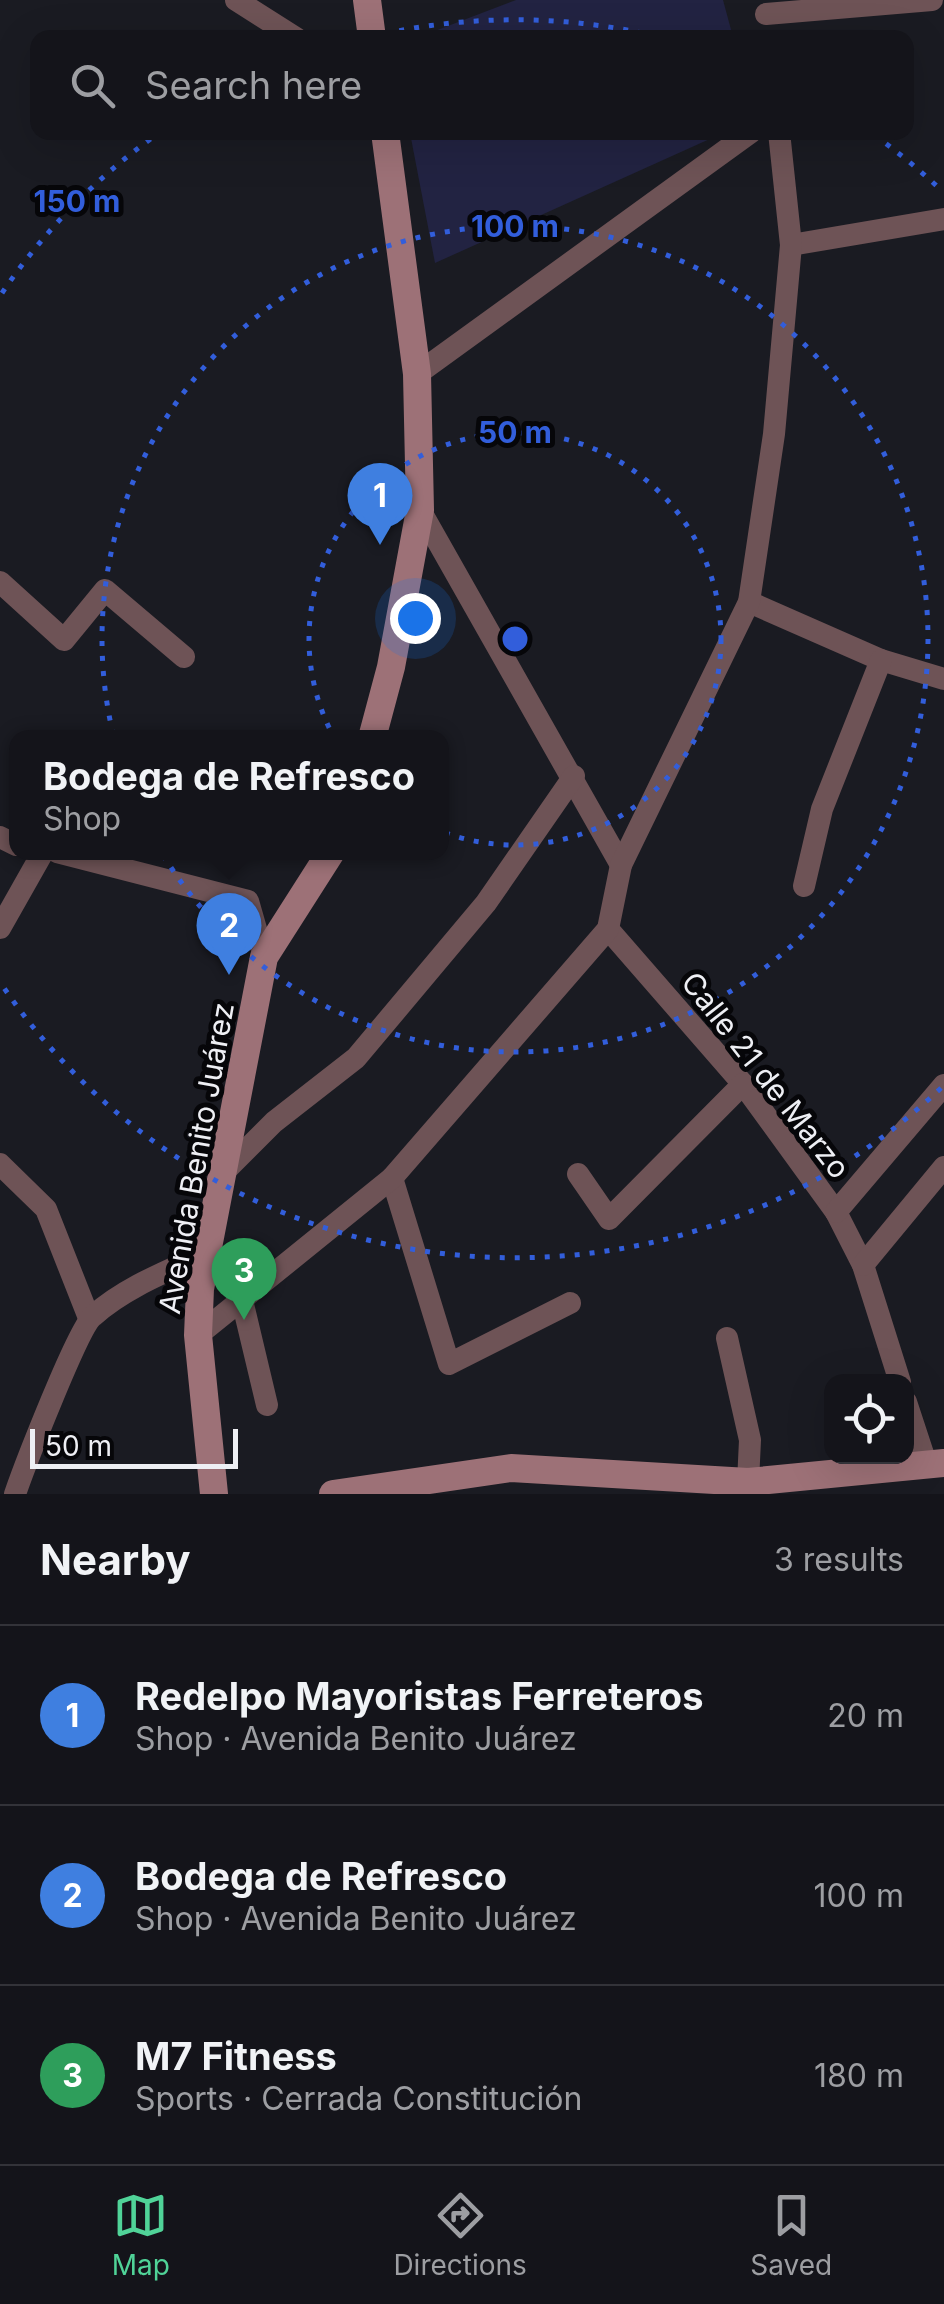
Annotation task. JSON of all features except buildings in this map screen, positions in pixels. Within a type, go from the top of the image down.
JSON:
[{"type":"main road","points":[[367,0],[371,30]]},
{"type":"main road","points":[[374,730],[391,667],[420,510],[418,374],[386,140]]},
{"type":"main road","name":"Avenida Benito Juárez","points":[[214,1494],[198,1335],[209,1252],[264,957],[326,860]]},
{"type":"main road","points":[[333,1494],[512,1468],[751,1488],[935,1465]]},
{"type":"street","points":[[236,0],[283,30]]},
{"type":"street","points":[[766,17],[932,0]]},
{"type":"street","points":[[418,374],[740,140]]},
{"type":"street","points":[[198,1335],[241,1296],[392,1178],[608,930],[621,865],[748,602],[774,434],[790,245],[780,140]]},
{"type":"street","points":[[790,245],[944,219]]},
{"type":"street","points":[[420,510],[621,865]]},
{"type":"street","points":[[0,582],[64,640],[105,590],[184,658]]},
{"type":"street","points":[[748,602],[881,660],[944,678]]},
{"type":"street","points":[[804,886],[822,809],[881,660]]},
{"type":"street","points":[[224,1172],[274,1122],[356,1058],[486,902],[574,776]]},
{"type":"street","points":[[0,928],[38,860]]},
{"type":"street","points":[[88,860],[248,901],[264,957]]},
{"type":"street","name":"Calle 21 de Marzo","points":[[608,930],[743,1084],[836,1212],[863,1265],[897,1374]]},
{"type":"street","points":[[578,1174],[609,1218],[743,1084]]},
{"type":"street","points":[[836,1212],[944,1085]]},
{"type":"street","points":[[0,1164],[46,1209],[90,1318]]},
{"type":"street","points":[[863,1265],[944,1166]]},
{"type":"street","points":[[392,1178],[449,1364],[570,1304]]},
{"type":"street","points":[[15,1494],[30,1448],[90,1318],[152,1277],[209,1252]]},
{"type":"street","points":[[241,1296],[267,1404]]},
{"type":"street","points":[[727,1338],[750,1440],[751,1488]]},
{"type":"street","points":[[914,1419],[935,1465]]},
{"type":"shaded area","points":[[516,0],[723,0],[731,30],[437,30]]},
{"type":"shaded area","points":[[412,140],[707,140],[435,263]]},
{"type":"place","name":"Redelpo Mayoristas Ferreteros","points":[[380,545]]},
{"type":"place","name":"Bodega de Refresco","points":[[229,975]]},
{"type":"place","name":"M7 Fitness","points":[[244,1320]]}]
